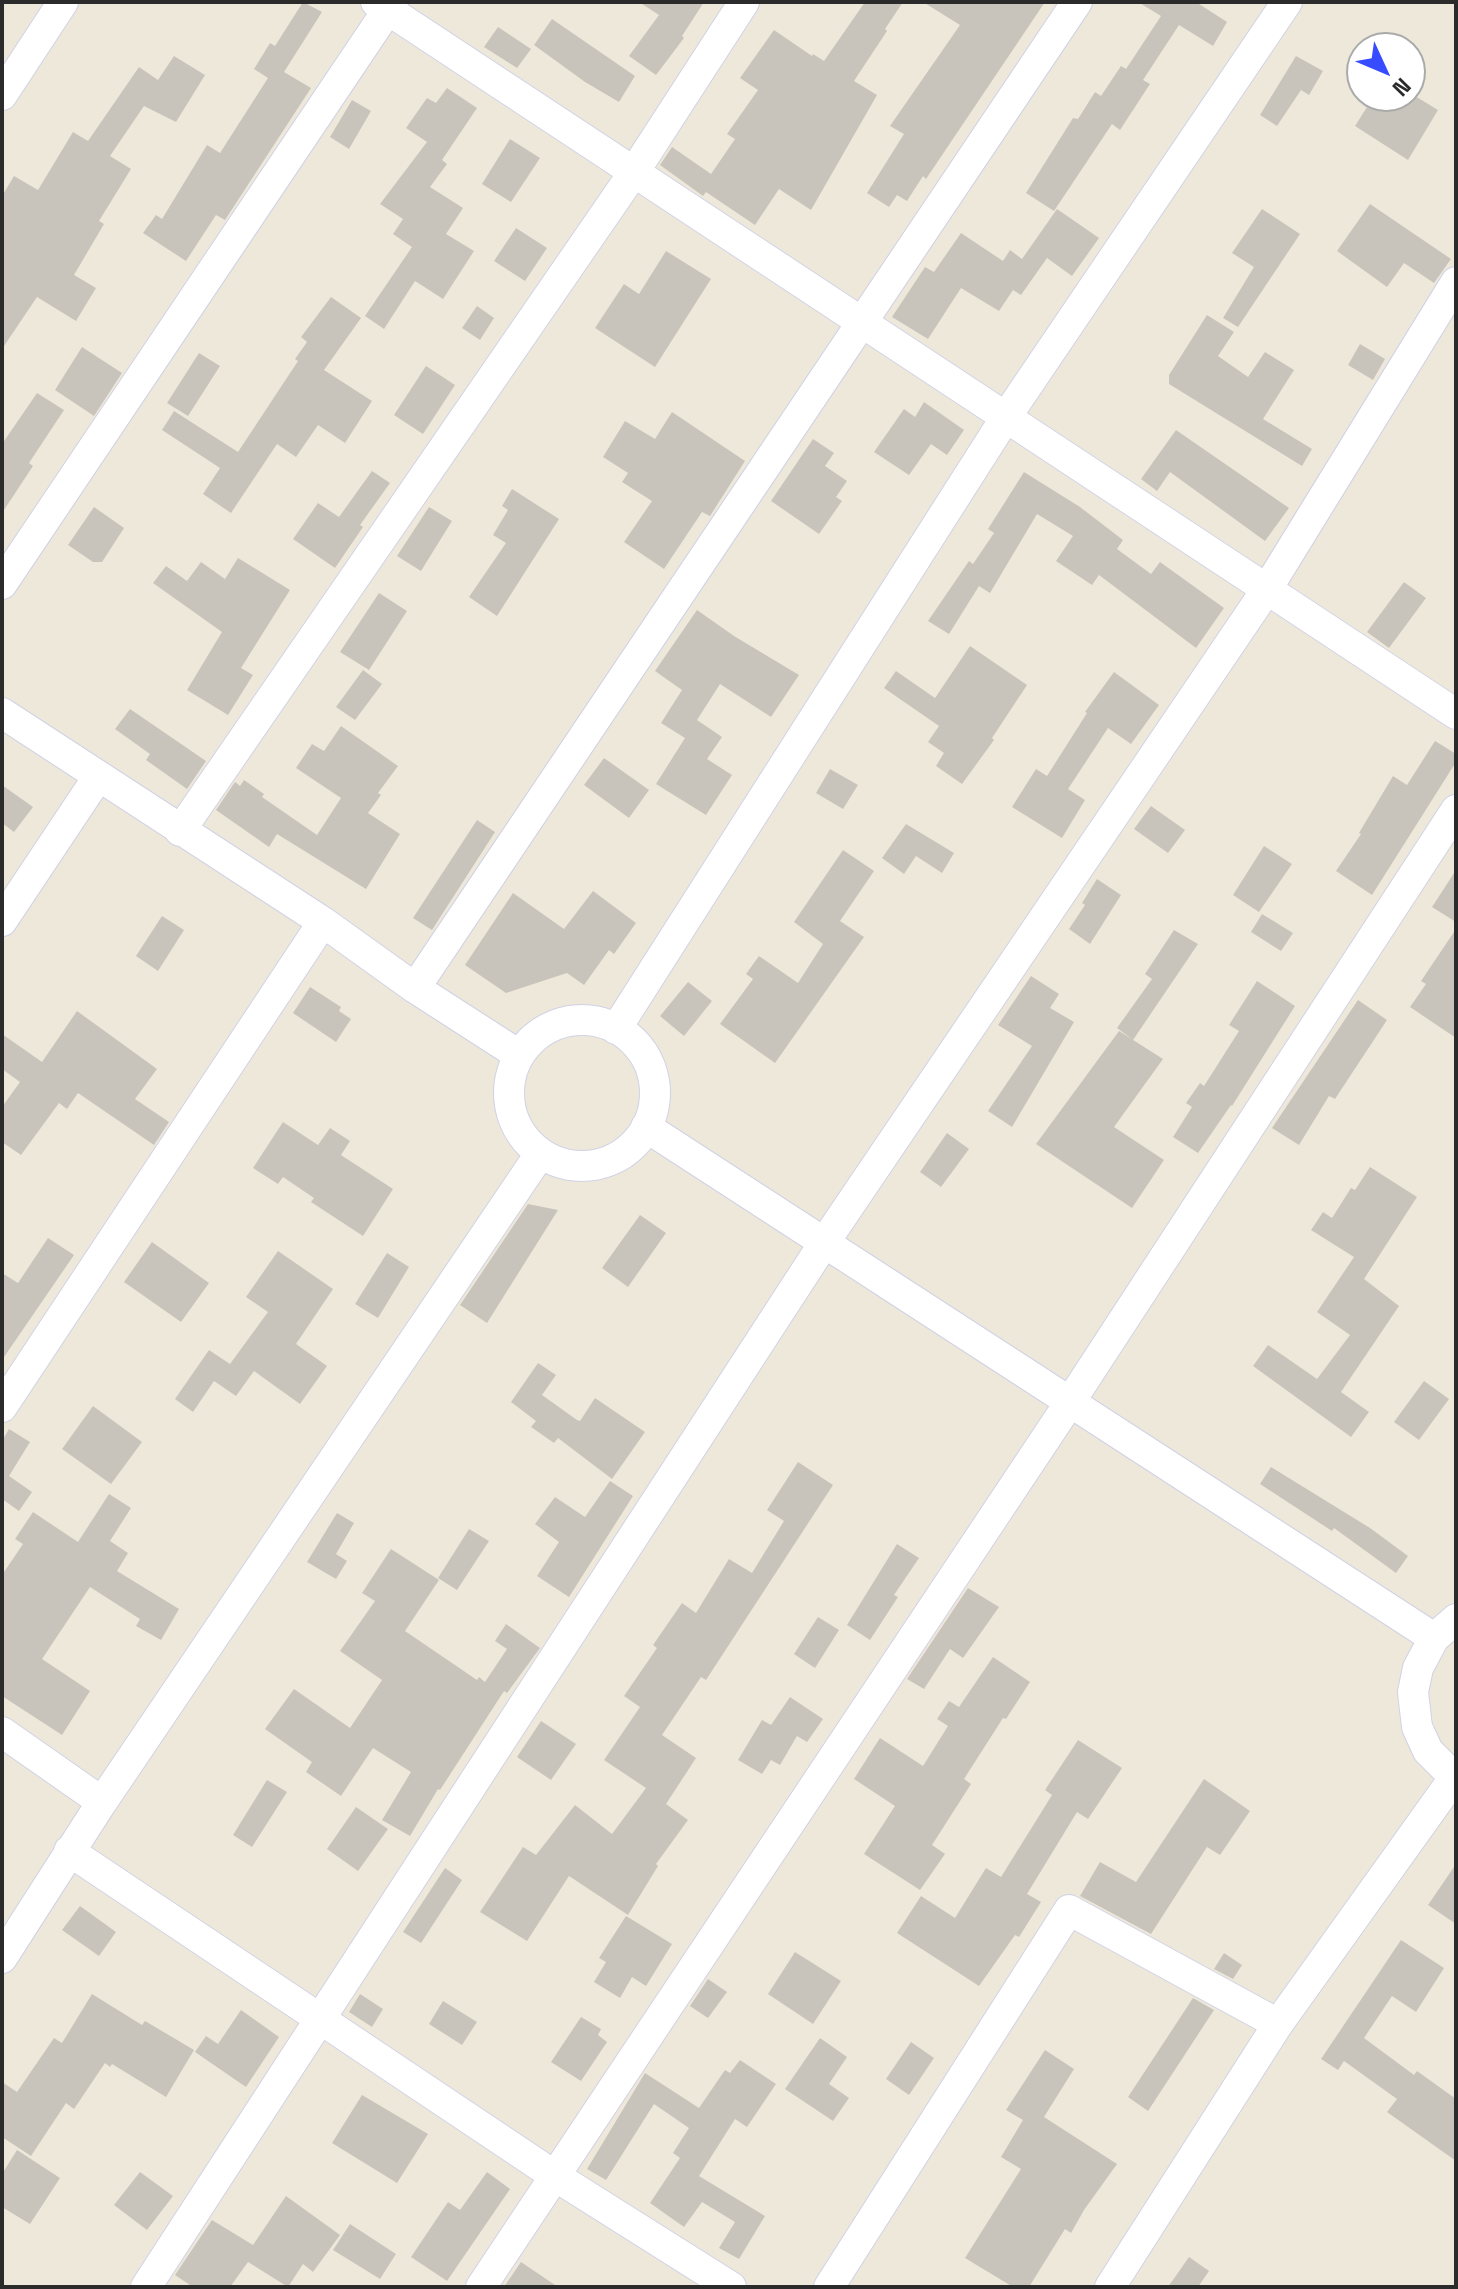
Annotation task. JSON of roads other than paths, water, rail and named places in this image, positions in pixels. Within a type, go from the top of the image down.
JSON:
[{"type":"street","points":[[2,95],[63,2]]},
{"type":"street","points":[[180,831],[634,172],[744,2]]},
{"type":"street","points":[[415,988],[1077,2]]},
{"type":"street","points":[[616,1029],[1006,417],[1287,2]]},
{"type":"street","points":[[2,584],[385,5],[1456,714]]},
{"type":"street","points":[[146,2287],[824,1243],[1267,589],[1456,282]]},
{"type":"street","points":[[2,713],[323,922],[415,988],[519,1055]]},
{"type":"street","points":[[2,921],[98,777]]},
{"type":"street","points":[[481,2287],[1070,1402],[1456,810]]},
{"type":"street","points":[[2,1407],[323,922]]},
{"type":"street","points":[[581,1020],[599,1022],[616,1029],[641,1050],[654,1080],[653,1104],[646,1127],[636,1142],[623,1153],[590,1166],[556,1162],[540,1154],[521,1134],[510,1108],[512,1072],[519,1055],[538,1035],[563,1023],[581,1020]]},
{"type":"street","points":[[646,1127],[1070,1402],[1445,1629],[1418,1668],[1413,1711],[1428,1751],[1455,1779],[1278,2024],[1110,2287]]},
{"type":"street","points":[[2,1958],[69,1851],[540,1154]]},
{"type":"street","points":[[2,1732],[102,1802]]},
{"type":"street","points":[[69,1851],[555,2176],[731,2287]]},
{"type":"street","points":[[829,2287],[1069,1910],[1278,2024]]}]
